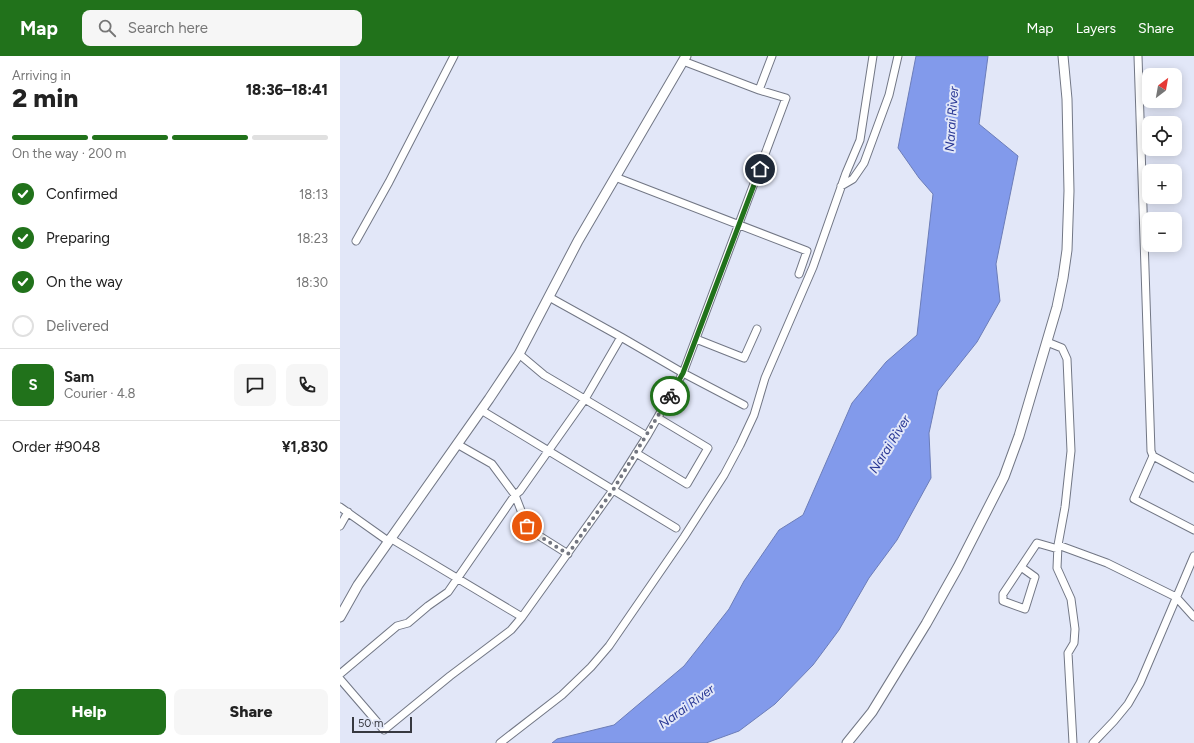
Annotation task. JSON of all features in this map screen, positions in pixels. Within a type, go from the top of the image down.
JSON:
[{"type":"street","points":[[356,241],[389,182],[454,56]]},
{"type":"street","points":[[760,90],[772,56]]},
{"type":"street","points":[[500,743],[562,695],[591,667],[609,646],[655,580],[724,474],[740,445],[754,415],[765,378],[813,267],[841,186],[860,140],[873,56]]},
{"type":"street","points":[[841,186],[853,179],[864,163],[889,95],[898,56]]},
{"type":"street","points":[[847,743],[872,712],[926,624],[958,567],[1004,477],[1019,436],[1047,342],[1063,278],[1067,250],[1069,190],[1067,99],[1063,56]]},
{"type":"street","points":[[1138,56],[1151,451],[1153,456],[1194,478]]},
{"type":"street","points":[[340,617],[358,585],[519,354],[578,241],[685,58],[760,90],[786,98],[683,373],[658,418],[613,490],[522,617],[511,630],[450,676],[384,730],[340,679]]},
{"type":"street","points":[[615,177],[807,251],[799,274]]},
{"type":"street","points":[[549,297],[622,337],[683,373],[744,405]]},
{"type":"street","points":[[696,339],[744,358],[756,329]]},
{"type":"street","points":[[340,674],[397,626],[408,623],[448,592],[515,495],[520,491],[549,451],[585,398],[622,337]]},
{"type":"street","points":[[1047,342],[1062,348],[1067,359],[1071,451],[1065,507],[1058,547],[1057,568],[1071,599],[1075,629],[1074,643],[1068,653],[1074,743]]},
{"type":"street","points":[[519,354],[544,375],[647,436]]},
{"type":"street","points":[[481,410],[676,528]]},
{"type":"street","points":[[636,453],[687,484],[708,448],[658,418]]},
{"type":"street","points":[[457,444],[492,464],[515,495],[527,526],[533,532],[568,554]]},
{"type":"street","points":[[1153,456],[1134,499],[1194,530]]},
{"type":"street","points":[[340,507],[389,540],[522,617]]},
{"type":"street","points":[[340,526],[348,512]]},
{"type":"street","points":[[1021,567],[1035,577],[1025,609],[1003,601],[1002,594],[1037,543],[1058,547],[1107,563],[1176,597],[1194,617]]},
{"type":"street","points":[[1092,743],[1114,721],[1132,697],[1140,683],[1194,556]]},
{"type":"water","name":"Narai River","points":[[916,56],[988,56],[979,124],[1018,156],[996,264],[1000,301],[977,342],[938,391],[929,433],[931,478],[897,540],[869,578],[839,630],[813,665],[775,704],[739,731],[706,743],[552,743],[557,739],[614,725],[684,666],[729,609],[744,581],[779,530],[803,515],[852,403],[886,362],[917,335],[933,194],[919,178],[898,148]]},
{"type":"way so far","points":[[527,526],[533,532],[568,554],[613,490],[670,396]]},
{"type":"route","points":[[670,396],[683,373],[760,169]]}]
